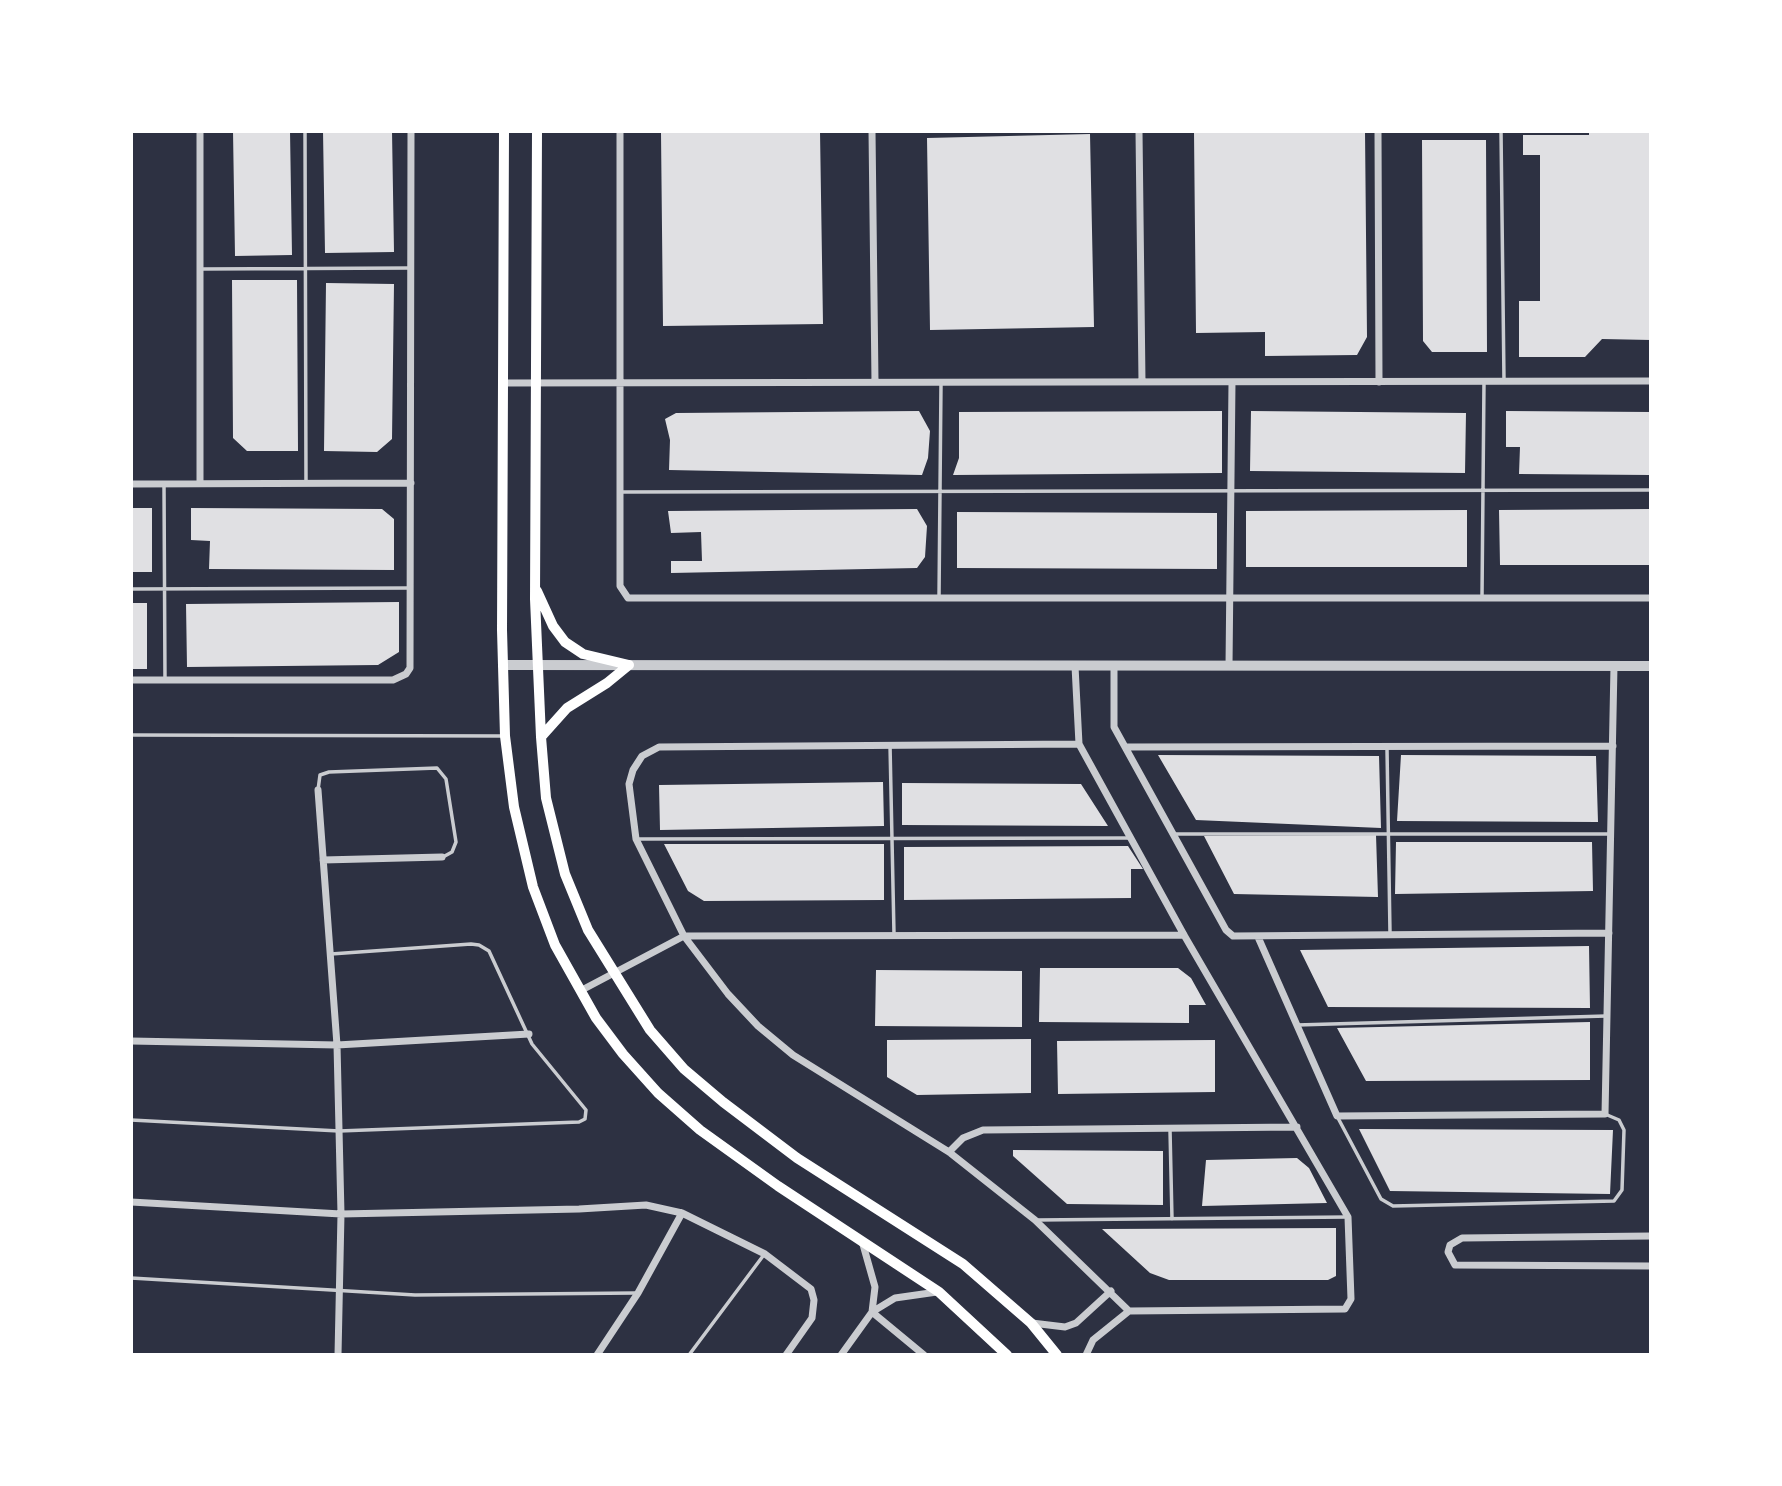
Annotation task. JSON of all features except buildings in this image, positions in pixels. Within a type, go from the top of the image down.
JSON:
[{"type":"main road","points":[[504,131],[505,736],[514,807],[533,887],[555,945],[580,991],[623,1054],[683,1115],[778,1186],[939,1292],[1007,1355]]},
{"type":"main road","points":[[537,131],[536,587],[541,737],[546,798],[565,874],[587,930],[612,974],[650,1030],[684,1069],[797,1158],[963,1264],[1031,1323],[1057,1355]]},
{"type":"main road","points":[[536,587],[553,626],[565,642],[583,654],[629,665]]},
{"type":"main road","points":[[541,737],[566,708],[607,683],[629,665]]},
{"type":"street","points":[[200,131],[200,484]]},
{"type":"street","points":[[131,680],[358,680],[400,678],[410,668],[411,131]]},
{"type":"street","points":[[620,131],[620,586],[628,598],[1651,598]]},
{"type":"street","points":[[872,131],[875,382]]},
{"type":"street","points":[[1139,131],[1142,382]]},
{"type":"street","points":[[1378,131],[1379,382]]},
{"type":"street","points":[[505,383],[1651,381]]},
{"type":"street","points":[[1229,666],[1232,382]]},
{"type":"street","points":[[131,484],[411,483]]},
{"type":"street","points":[[503,665],[1651,666]]},
{"type":"street","points":[[1075,666],[1079,744],[1184,934],[1348,1217],[1351,1299],[1345,1309],[1129,1311],[1093,1340],[1086,1355]]},
{"type":"street","points":[[1114,666],[1112,720],[1229,934],[1258,937],[1609,933]]},
{"type":"street","points":[[1258,937],[1337,1116],[1605,1114],[1614,666]]},
{"type":"street","points":[[1079,744],[659,747],[642,756],[633,769],[629,784],[636,839],[684,936],[728,994],[758,1027],[793,1055],[949,1152],[1035,1220],[1129,1311]]},
{"type":"street","points":[[1126,747],[1613,746]]},
{"type":"street","points":[[318,790],[337,1045],[341,1214],[337,1291],[338,1355]]},
{"type":"street","points":[[323,860],[442,857]]},
{"type":"street","points":[[580,991],[684,936],[1184,934]]},
{"type":"street","points":[[131,1041],[337,1045],[529,1034]]},
{"type":"street","points":[[949,1152],[963,1138],[983,1130],[1297,1127]]},
{"type":"street","points":[[131,1202],[341,1214],[646,1205],[682,1213],[765,1254],[811,1289],[814,1300],[812,1318],[786,1355]]},
{"type":"street","points":[[597,1355],[638,1293],[682,1213]]},
{"type":"street","points":[[1651,1236],[1462,1238],[1450,1245],[1448,1252],[1455,1265],[1651,1266]]},
{"type":"street","points":[[862,1240],[875,1287],[872,1312]]},
{"type":"street","points":[[1031,1323],[1065,1327],[1076,1323],[1111,1291]]},
{"type":"street","points":[[841,1355],[872,1312],[895,1298],[939,1292]]},
{"type":"street","points":[[872,1312],[924,1355]]},
{"type":"lane","points":[[305,131],[306,483]]},
{"type":"lane","points":[[1500,131],[1504,381]]},
{"type":"lane","points":[[200,269],[411,268]]},
{"type":"lane","points":[[939,599],[941,382]]},
{"type":"lane","points":[[1482,598],[1484,382]]},
{"type":"lane","points":[[164,484],[164,680]]},
{"type":"lane","points":[[620,492],[1651,490]]},
{"type":"lane","points":[[131,589],[412,588]]},
{"type":"lane","points":[[131,734],[505,736]]},
{"type":"lane","points":[[890,745],[894,936]]},
{"type":"lane","points":[[1387,745],[1390,935]]},
{"type":"lane","points":[[318,790],[320,775],[329,772],[437,768],[446,779],[456,842],[453,852],[442,857]]},
{"type":"lane","points":[[1174,834],[1611,834]]},
{"type":"lane","points":[[636,839],[1133,838]]},
{"type":"lane","points":[[131,1120],[339,1131],[579,1122],[586,1119],[586,1110],[529,1034],[489,951],[479,944],[331,954]]},
{"type":"lane","points":[[1297,1025],[1607,1016]]},
{"type":"lane","points":[[1337,1116],[1381,1199],[1393,1206],[1614,1202],[1622,1190],[1623,1130],[1619,1120],[1605,1114]]},
{"type":"lane","points":[[1170,1129],[1172,1219]]},
{"type":"lane","points":[[1035,1220],[1348,1217]]},
{"type":"lane","points":[[689,1355],[765,1254]]},
{"type":"lane","points":[[131,1278],[415,1295],[638,1293]]}]
